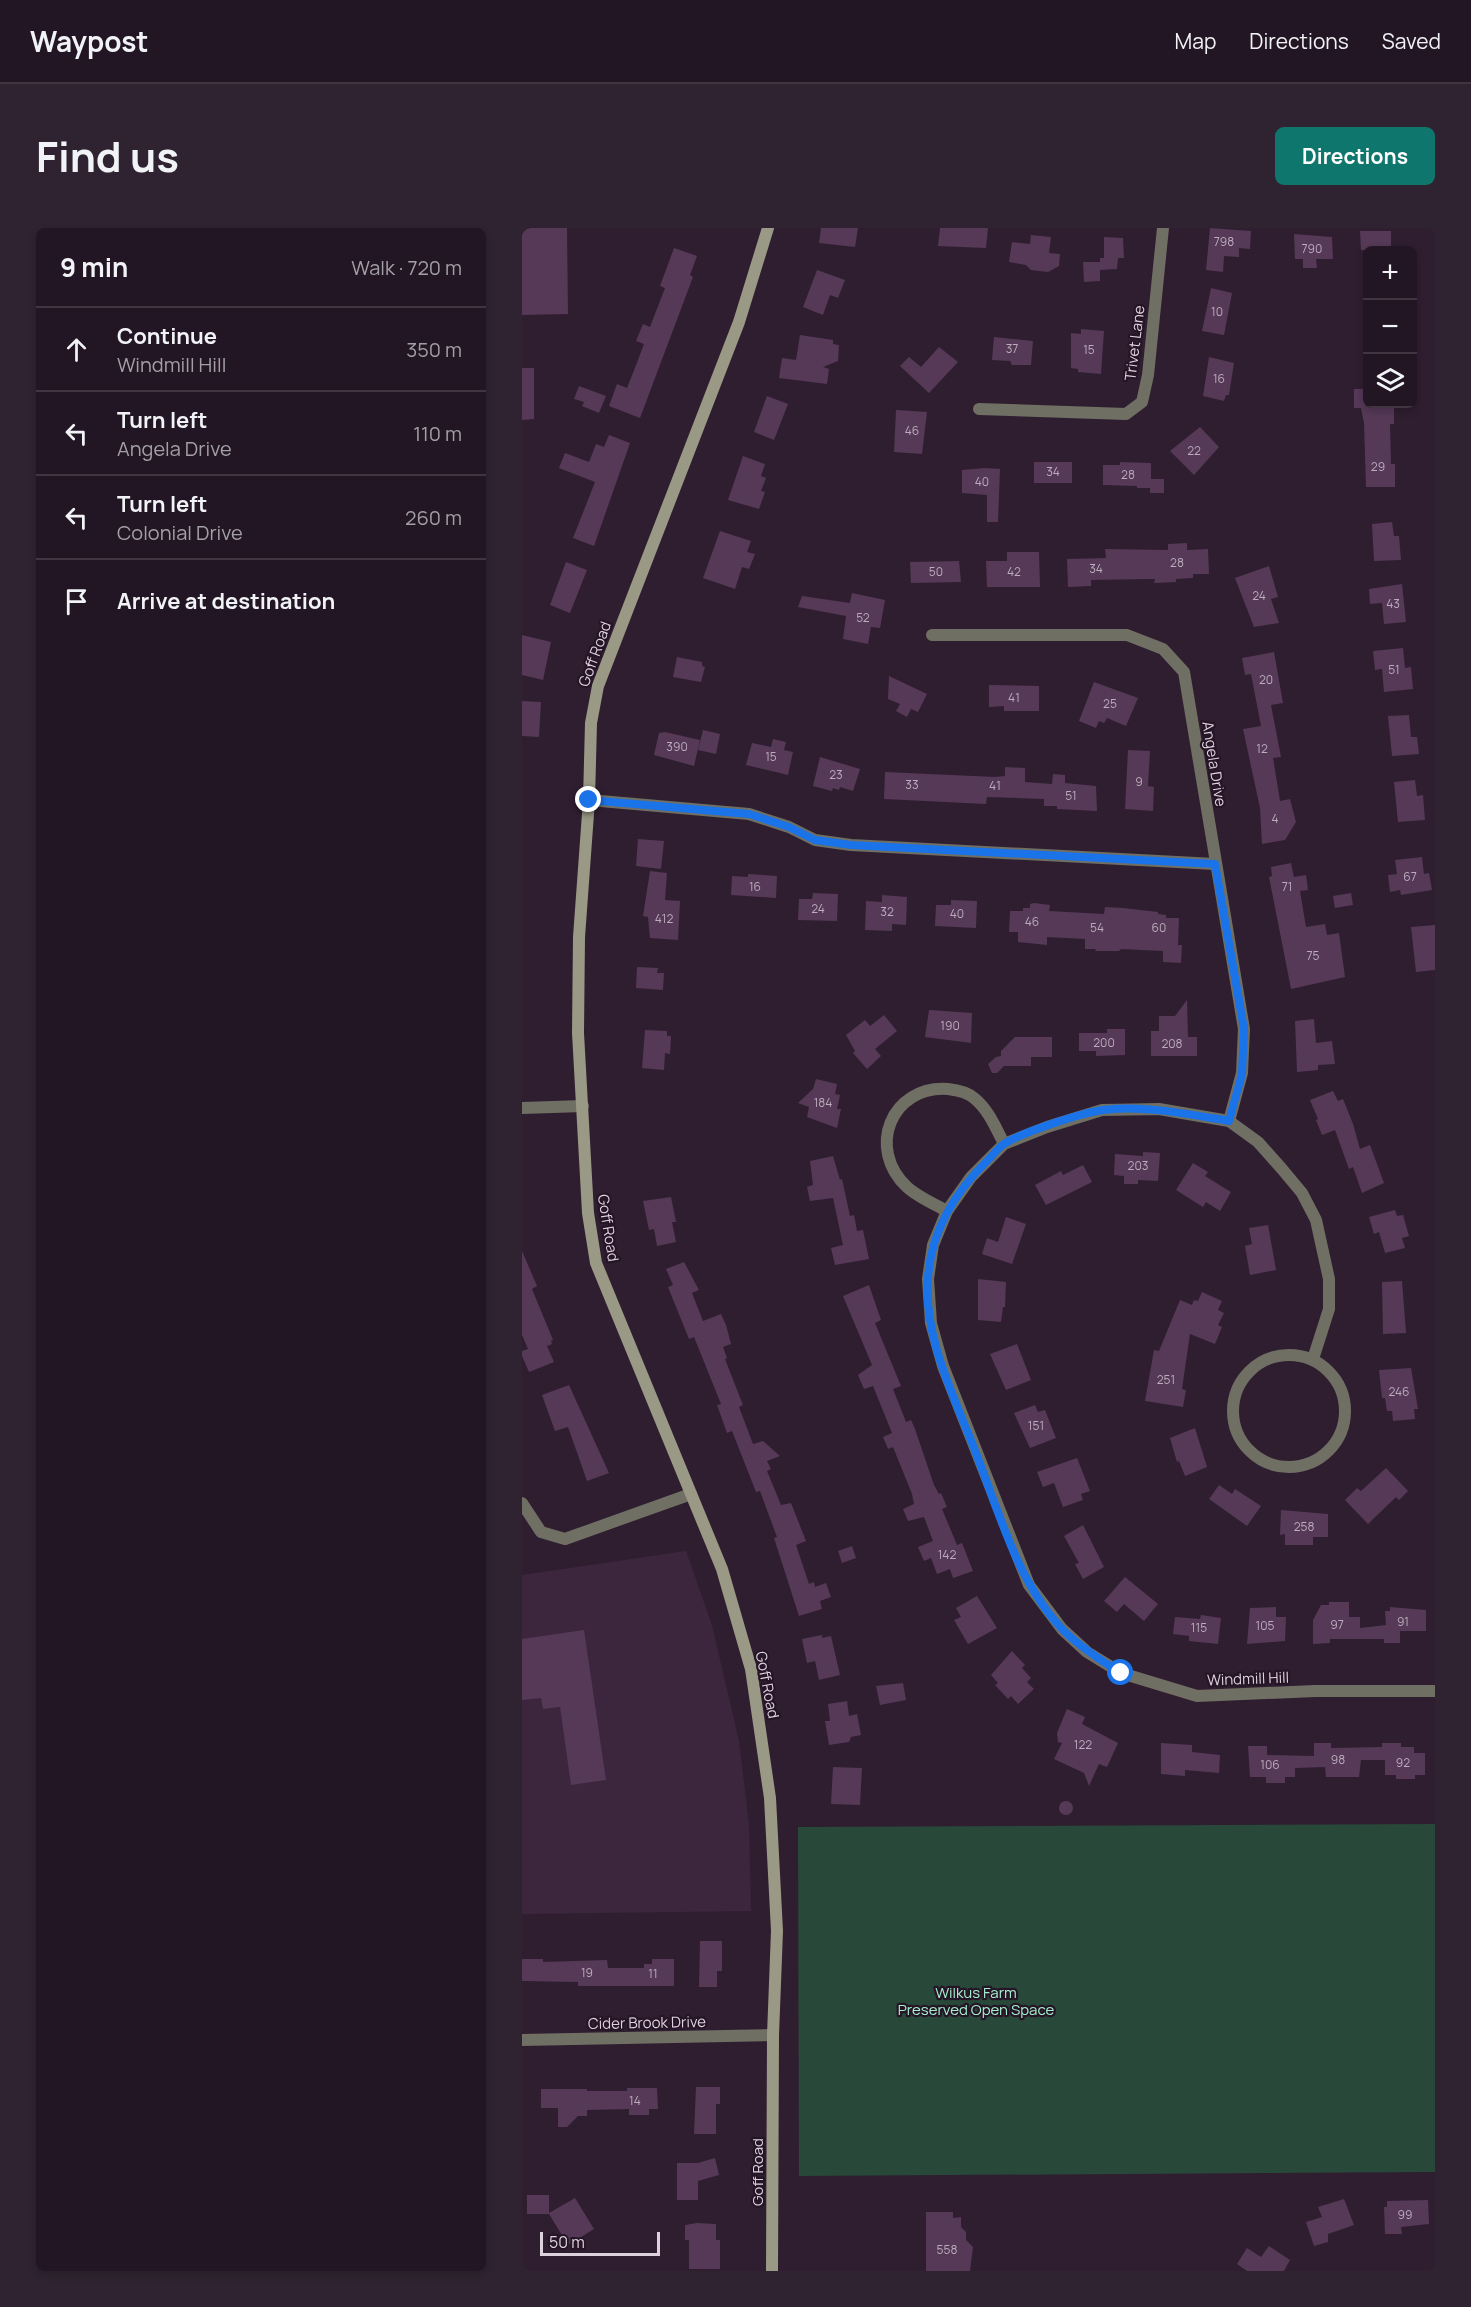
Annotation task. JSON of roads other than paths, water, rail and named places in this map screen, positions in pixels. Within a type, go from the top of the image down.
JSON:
[{"type":"street","name":"Goff Road","points":[[768,228],[739,322],[598,686],[591,723],[589,800],[579,937],[578,1033],[588,1213],[597,1263],[722,1569],[751,1669],[770,1798],[777,1931],[773,2035],[772,2271]]},
{"type":"street","name":"Trivet Lane","points":[[979,409],[1126,414],[1142,402],[1148,375],[1163,228]]},
{"type":"street","name":"Angela Drive","points":[[932,635],[1127,635],[1163,649],[1184,672],[1244,1029],[1242,1074],[1229,1121]]},
{"type":"street","points":[[589,800],[749,814],[789,827],[815,840],[851,845],[1215,864]]},
{"type":"street","points":[[946,1211],[907,1187],[897,1175],[889,1155],[886,1134],[892,1117],[900,1105],[919,1093],[938,1089],[959,1090],[973,1097],[985,1109],[1004,1144]]},
{"type":"street","points":[[522,1108],[583,1106]]},
{"type":"street","name":"Windmill Hill","points":[[1312,1359],[1329,1309],[1329,1279],[1316,1220],[1302,1193],[1282,1169],[1258,1142],[1229,1121],[1159,1109],[1102,1110],[1047,1126],[1004,1144],[970,1177],[946,1211],[933,1245],[928,1279],[931,1323],[943,1366],[1029,1585],[1062,1629],[1088,1652],[1121,1673],[1197,1696],[1316,1691],[1435,1691]]},
{"type":"street","points":[[1288,1354],[1312,1359],[1333,1374],[1344,1397],[1345,1422],[1334,1445],[1315,1461],[1290,1467],[1265,1462],[1245,1447],[1234,1424],[1233,1399],[1244,1376],[1263,1360],[1288,1354]]},
{"type":"street","points":[[522,1503],[541,1532],[565,1539],[691,1494]]},
{"type":"street","name":"Cider Brook Drive","points":[[522,2040],[773,2035]]},
{"type":"park label","name":"Wilkus Farm Preserved Open Space","points":[[976,2002]]}]
